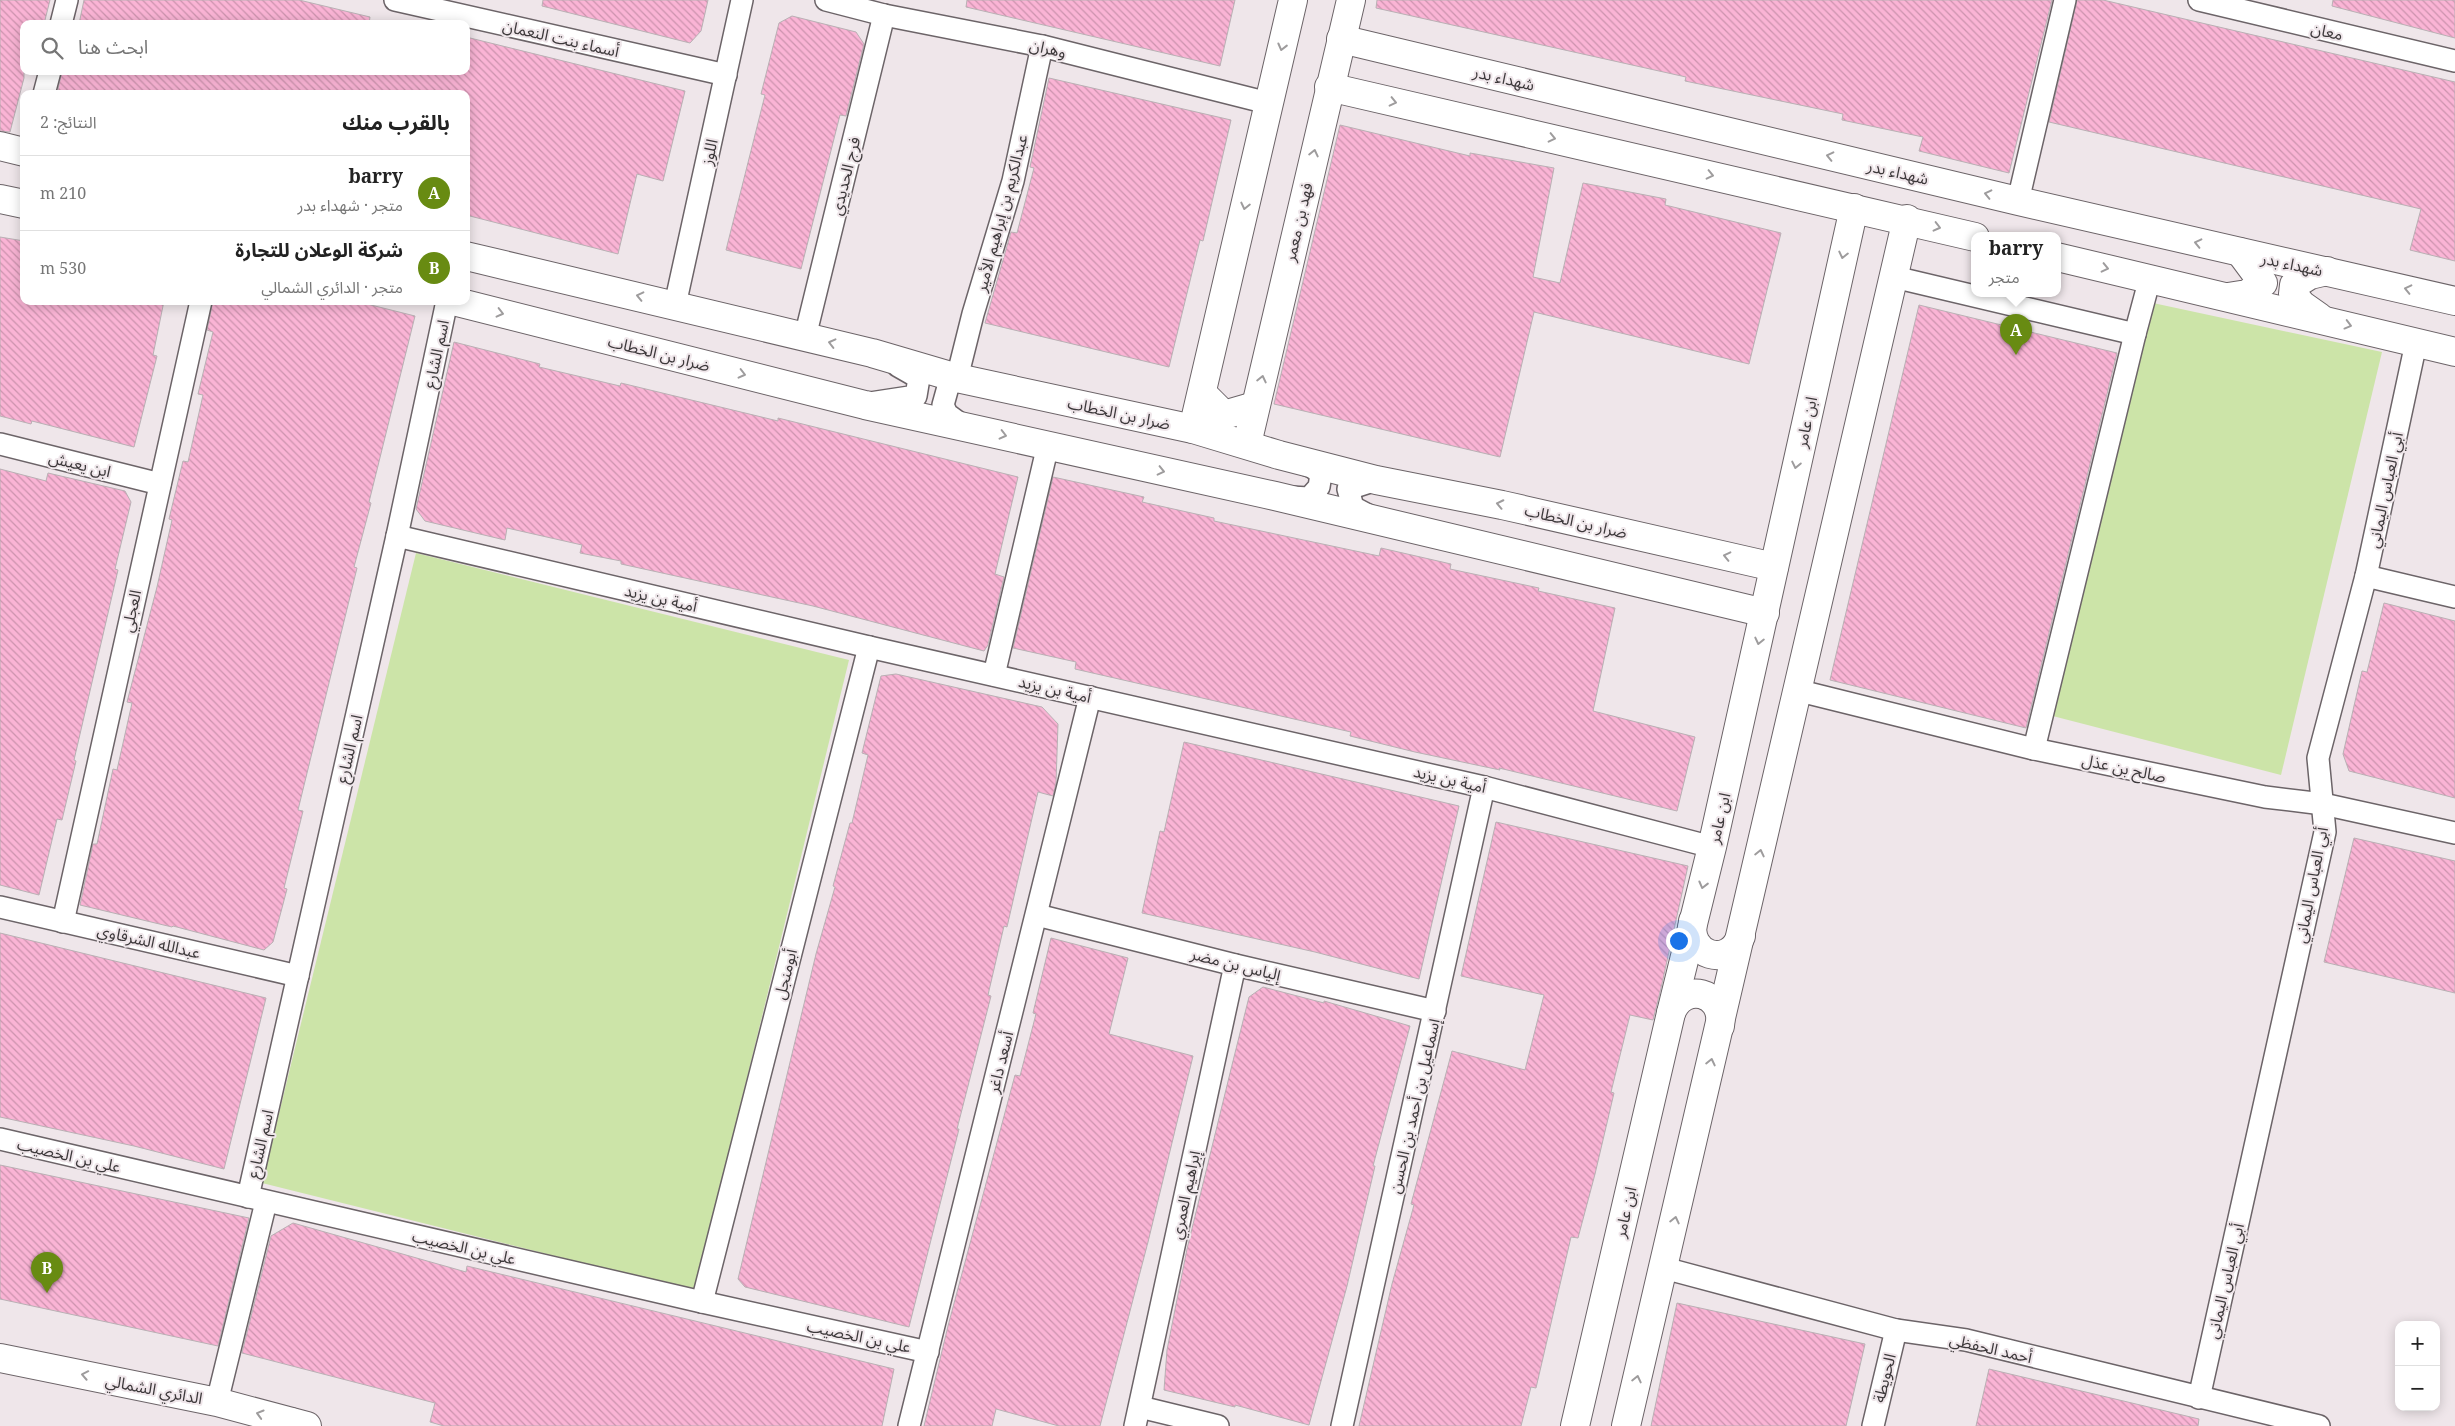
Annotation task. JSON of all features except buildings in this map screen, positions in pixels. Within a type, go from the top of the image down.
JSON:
[{"type":"street","points":[[62,20],[67,0]]},
{"type":"street","name":"أسماء بنت النعمان","points":[[395,0],[726,75]]},
{"type":"street","name":"اللوز","points":[[675,305],[742,0]]},
{"type":"street","name":"وهران","points":[[826,0],[884,15],[1042,46],[1268,103]]},
{"type":"street","points":[[1193,429],[1293,0]]},
{"type":"street","name":"فهد بن معمر","points":[[1248,444],[1255,406],[1329,87],[1351,0]]},
{"type":"street","points":[[2018,201],[2065,0]]},
{"type":"street","name":"معان","points":[[2207,1],[2455,61]]},
{"type":"street","name":"فرج الحديدي","points":[[805,337],[884,15]]},
{"type":"street","name":"شهداء بدر","points":[[1341,40],[2018,201],[2455,301]]},
{"type":"street","name":"عبدالكريم بن إبراهيم الأمير","points":[[957,378],[972,314],[1013,181],[1042,46]]},
{"type":"street","points":[[1362,95],[1350,68],[1376,48]]},
{"type":"street","points":[[45,90],[49,75]]},
{"type":"street","points":[[1329,87],[1971,235]]},
{"type":"street","points":[[0,146],[20,151]]},
{"type":"street","points":[[0,199],[20,203]]},
{"type":"street","name":"ابن عامر","points":[[1575,1426],[1671,1013],[1712,847],[1854,208]]},
{"type":"street","points":[[1626,1426],[1907,219]]},
{"type":"street","points":[[2228,297],[2247,294],[2263,282],[2240,252]]},
{"type":"street","name":"ضرار بن الخطاب","points":[[470,257],[872,353],[957,378],[1193,429],[1248,444],[1312,467],[1321,474],[1322,481],[1309,498],[1275,496]]},
{"type":"street","points":[[2061,258],[2321,318],[2455,352]]},
{"type":"street","points":[[2321,318],[2302,305],[2293,294],[2294,285],[2310,275],[2327,271]]},
{"type":"street","points":[[1894,277],[1971,291]]},
{"type":"street","points":[[2034,749],[2150,278]]},
{"type":"street","points":[[2003,297],[2019,300],[2135,334]]},
{"type":"street","name":"العجلي","points":[[63,922],[200,305]]},
{"type":"street","name":"اسم الشارع","points":[[217,1402],[298,976],[397,536],[446,305]]},
{"type":"street","name":"ضرار بن الخطاب","points":[[469,305],[865,405],[1275,496],[1765,613]]},
{"type":"street","name":"أبي العباس اليماني","points":[[2199,1398],[2325,832],[2318,758],[2366,576],[2416,343]]},
{"type":"street","name":"ضرار بن الخطاب","points":[[865,405],[888,399],[916,396],[919,378],[872,353]]},
{"type":"street","points":[[957,378],[948,387],[943,405],[947,414],[962,425]]},
{"type":"street","points":[[1202,393],[1224,415],[1255,406]]},
{"type":"street","name":"ابن يعيش","points":[[0,444],[160,484]]},
{"type":"street","points":[[994,676],[1048,445]]},
{"type":"street","name":"ضرار بن الخطاب","points":[[1279,455],[1376,480],[1502,505],[1774,567]]},
{"type":"street","name":"ضرار بن الخطاب","points":[[1376,480],[1348,489],[1353,507],[1382,522]]},
{"type":"street","name":"أمية بن يزيد","points":[[397,536],[994,676],[1484,787],[1712,847]]},
{"type":"street","points":[[2366,576],[2455,597]]},
{"type":"street","name":"أبومنجل","points":[[702,1302],[869,647]]},
{"type":"street","name":"صالح بن عذل","points":[[1796,690],[2034,749],[2265,798],[2323,804],[2455,833]]},
{"type":"street","name":"أسعد داغر","points":[[909,1426],[1090,697]]},
{"type":"street","name":"إسماعيل بن أحمد بن الحسن","points":[[1342,1426],[1484,787]]},
{"type":"street","name":"عبدالله الشرقاوي","points":[[0,907],[298,976]]},
{"type":"street","name":"إلياس بن مضر","points":[[1037,915],[1435,1011]]},
{"type":"street","points":[[1693,921],[1692,929],[1695,943],[1706,953],[1721,955],[1728,953],[1734,949],[1741,936]]},
{"type":"street","name":"إبراهيم العمري","points":[[1137,1417],[1235,964]]},
{"type":"street","points":[[1671,1013],[1674,1006],[1684,996],[1691,994],[1706,995],[1717,1004],[1720,1011],[1720,1026]]},
{"type":"street","name":"علي بن الخصيب","points":[[0,1139],[702,1302],[928,1352]]},
{"type":"street","name":"أحمد الحفظي","points":[[1664,1268],[1896,1330],[1966,1340],[2319,1426]]},
{"type":"street","name":"الحويطة","points":[[1873,1426],[1896,1330]]},
{"type":"street","name":"الدائري الشمالي","points":[[0,1358],[217,1402],[299,1425]]},
{"type":"street","points":[[1137,1417],[1218,1426]]},
{"type":"green space","points":[[2153,303],[2382,352],[2281,775],[2045,714]]},
{"type":"green space","points":[[416,553],[849,660],[695,1291],[262,1183]]},
{"type":"place","name":"barry","points":[[2016,355]]},
{"type":"place","name":"شركة الوعلان للتجارة","points":[[47,1293]]}]
